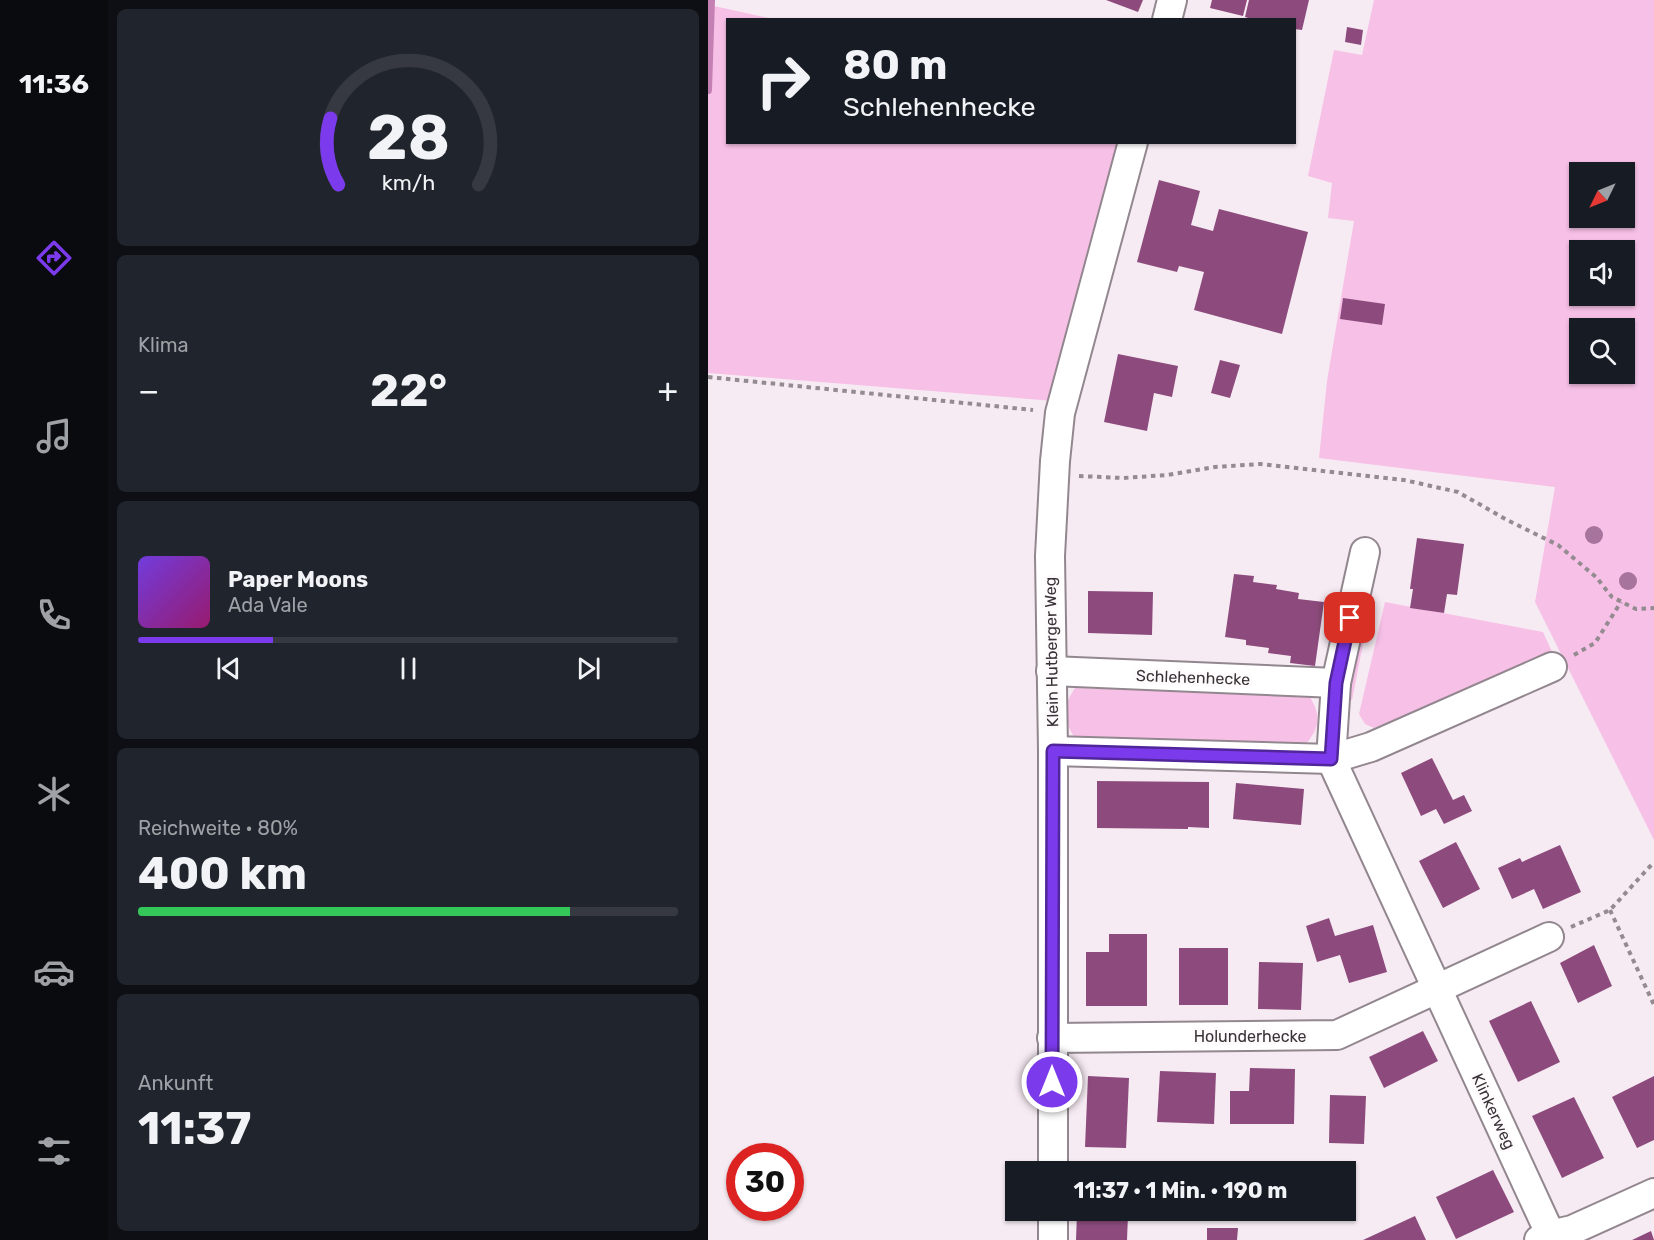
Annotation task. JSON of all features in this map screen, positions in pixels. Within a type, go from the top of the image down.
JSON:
[{"type":"street","points":[[1168,18],[1172,0]]},
{"type":"street","name":"Klein Hutberger Weg","points":[[1053,1161],[1053,751],[1050,556],[1054,474],[1060,413],[1132,144]]},
{"type":"street","name":"Klinkerweg","points":[[1365,552],[1336,683],[1331,759],[1437,988],[1547,1238],[1572,1230],[1654,1193]]},
{"type":"street","points":[[1053,751],[1331,759],[1371,747],[1552,667]]},
{"type":"street","name":"Schlehenhecke","points":[[1051,671],[1336,683]]},
{"type":"street","points":[[1437,988],[1549,937]]},
{"type":"street","name":"Holunderhecke","points":[[1052,1038],[1337,1035],[1437,988]]},
{"type":"street","points":[[1053,1221],[1053,1240]]},
{"type":"path","points":[[708,377],[1060,413]]},
{"type":"path","points":[[1054,474],[1123,478],[1260,464],[1404,480],[1458,492],[1558,545],[1596,577],[1612,597],[1636,609],[1654,608]]},
{"type":"path","points":[[1552,667],[1595,643],[1622,602]]},
{"type":"path","points":[[1549,937],[1610,910],[1654,862]]},
{"type":"path","points":[[1610,910],[1654,1005]]},
{"type":"shaded area","points":[[708,0],[715,0],[714,6],[768,18],[726,18],[726,144],[1130,144],[1054,401],[708,373]]},
{"type":"shaded area","points":[[1374,0],[1654,0],[1654,840],[1535,602],[1555,487],[1319,458],[1327,381],[1354,221],[1328,218],[1332,183],[1308,176],[1334,50],[1362,55]]},
{"type":"shaded area","points":[[1366,598],[1372,598],[1352,700],[1346,700]]},
{"type":"shaded area","points":[[1385,602],[1543,632],[1553,654],[1374,728],[1365,724],[1359,714]]},
{"type":"shaded area","points":[[1075,688],[1309,695],[1316,710],[1317,722],[1313,734],[1304,746],[1074,737],[1066,718],[1066,707]]},
{"type":"building","points":[[1106,0],[1143,0],[1138,12]]},
{"type":"building","points":[[1212,0],[1247,0],[1243,16],[1210,8]]},
{"type":"building","points":[[1249,0],[1309,0],[1302,30],[1296,29],[1296,18],[1245,17]]},
{"type":"building","points":[[1347,27],[1363,30],[1361,45],[1345,42]]},
{"type":"building","points":[[1159,180],[1200,191],[1191,225],[1213,231],[1219,209],[1308,232],[1282,334],[1194,310],[1204,272],[1179,266],[1177,272],[1137,262]]},
{"type":"building","points":[[1343,298],[1385,304],[1382,325],[1340,319]]},
{"type":"building","points":[[1118,354],[1178,366],[1172,397],[1154,393],[1147,431],[1104,422]]},
{"type":"building","points":[[1220,360],[1240,365],[1230,398],[1211,393]]},
{"type":"building","points":[[1417,538],[1464,544],[1457,595],[1447,594],[1444,613],[1410,608],[1413,589],[1410,589]]},
{"type":"building","points":[[1234,574],[1254,576],[1253,582],[1277,585],[1276,589],[1299,593],[1298,599],[1324,602],[1315,666],[1290,663],[1291,656],[1268,653],[1269,648],[1246,645],[1246,640],[1225,637]]},
{"type":"building","points":[[1088,591],[1153,592],[1152,635],[1088,633]]},
{"type":"building","points":[[1432,758],[1453,800],[1464,795],[1472,811],[1444,824],[1436,809],[1421,816],[1401,773]]},
{"type":"building","points":[[1097,781],[1209,782],[1209,828],[1097,828]]},
{"type":"building","points":[[1236,783],[1304,789],[1301,825],[1233,819]]},
{"type":"building","points":[[1456,842],[1480,889],[1443,908],[1419,861]]},
{"type":"building","points":[[1560,845],[1581,892],[1543,909],[1534,889],[1512,899],[1498,868],[1520,858],[1522,862]]},
{"type":"building","points":[[1329,918],[1335,936],[1373,925],[1387,972],[1349,983],[1340,955],[1317,962],[1306,926]]},
{"type":"building","points":[[1109,934],[1147,934],[1147,1006],[1086,1006],[1086,952],[1109,952]]},
{"type":"building","points":[[1594,945],[1612,986],[1578,1003],[1560,963]]},
{"type":"building","points":[[1179,948],[1228,948],[1228,1005],[1179,1005]]},
{"type":"building","points":[[1259,962],[1303,963],[1301,1010],[1258,1009]]},
{"type":"building","points":[[1531,1001],[1560,1062],[1518,1082],[1489,1021]]},
{"type":"building","points":[[1423,1031],[1438,1061],[1384,1088],[1369,1057]]},
{"type":"building","points":[[1250,1068],[1295,1069],[1294,1124],[1230,1124],[1230,1091],[1249,1091]]},
{"type":"building","points":[[1160,1071],[1216,1073],[1214,1124],[1157,1122]]},
{"type":"building","points":[[1088,1076],[1129,1078],[1126,1148],[1085,1147]]},
{"type":"building","points":[[1654,1076],[1654,1140],[1637,1148],[1612,1097]]},
{"type":"building","points":[[1330,1095],[1366,1096],[1364,1144],[1329,1143]]},
{"type":"building","points":[[1574,1097],[1604,1158],[1562,1178],[1532,1116]]},
{"type":"building","points":[[1493,1170],[1514,1212],[1456,1239],[1436,1197]]},
{"type":"building","points":[[1415,1216],[1426,1240],[1363,1240]]},
{"type":"building","points":[[1077,1221],[1128,1221],[1127,1240],[1076,1240]]},
{"type":"building","points":[[1207,1228],[1238,1228],[1237,1240],[1207,1240]]},
{"type":"building","points":[[1651,1231],[1654,1240],[1632,1240]]},
{"type":"waterway","points":[[708,90],[711,0]]},
{"type":"route","points":[[1052,1082],[1053,751],[1331,759],[1336,683],[1350,618]]}]
